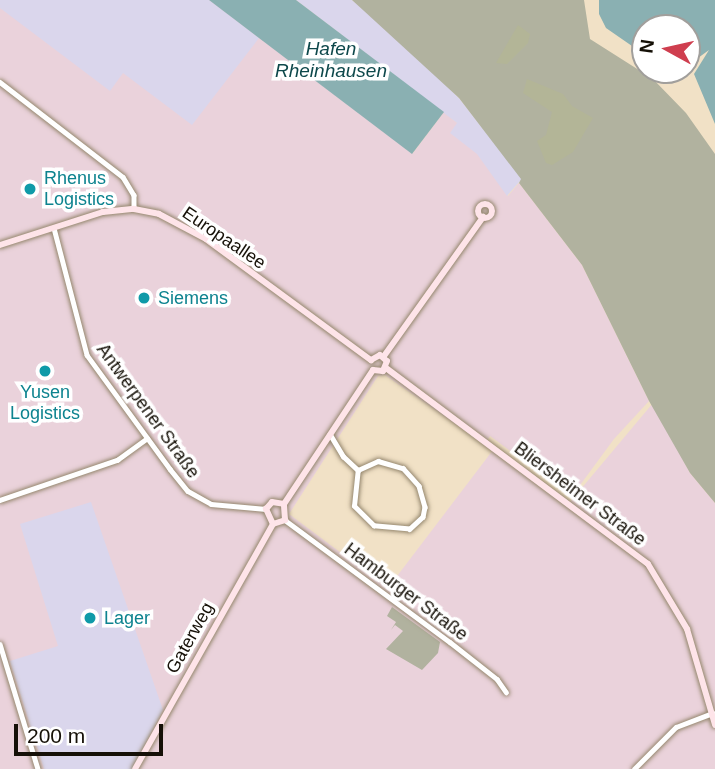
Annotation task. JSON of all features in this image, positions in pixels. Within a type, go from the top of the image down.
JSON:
[{"type":"main road","name":"Europaallee","points":[[0,245],[103,212],[134,209],[182,223],[371,360]]},
{"type":"main road","points":[[284,504],[272,502],[266,509],[273,524],[285,520],[284,504],[373,370],[371,360],[384,356],[483,217]]},
{"type":"main road","points":[[373,370],[386,369],[384,356]]},
{"type":"main road","name":"Bliersheimer Straße","points":[[386,369],[648,564],[687,629],[715,725]]},
{"type":"main road","name":"Gaterweg","points":[[135,769],[273,524]]},
{"type":"street","points":[[0,82],[123,177],[134,195],[134,209]]},
{"type":"street","name":"Antwerpener Straße","points":[[54,228],[87,355],[147,438],[194,496],[211,504],[266,509]]},
{"type":"street","points":[[330,434],[343,456],[358,470]]},
{"type":"street","points":[[0,500],[117,460],[147,438]]},
{"type":"street","points":[[378,461],[403,468],[424,496],[425,507],[418,524],[410,529],[386,530],[361,516],[353,496],[358,470],[378,461]]},
{"type":"street","name":"Hamburger Straße","points":[[285,520],[469,657],[506,692]]},
{"type":"street","points":[[0,644],[38,769]]},
{"type":"street","points":[[634,769],[676,727],[712,713]]},
{"type":"shaded area","points":[[0,0],[210,0],[413,153],[444,112],[457,123],[508,196],[519,183],[582,265],[649,401],[614,439],[572,496],[490,436],[484,444],[385,375],[378,376],[289,514],[388,588],[493,450],[570,502],[653,403],[690,473],[715,503],[715,769],[0,769]]},
{"type":"shaded area","points":[[0,0],[209,0],[259,38],[192,125],[123,73],[110,91],[0,8]]},
{"type":"shaded area","points":[[296,0],[352,0],[391,32],[459,98],[522,179],[507,196],[477,154],[450,133],[457,123]]},
{"type":"shaded area","name":"Lager","points":[[91,502],[163,710],[132,769],[44,769],[10,661],[58,646],[20,524]]},
{"type":"green space","points":[[352,0],[584,0],[590,39],[631,65],[631,84],[658,84],[686,113],[715,154],[715,503],[690,473],[649,401],[582,265],[459,98]]},
{"type":"green space","points":[[518,25],[530,34],[528,43],[507,64],[496,63]]},
{"type":"green space","points":[[527,79],[563,94],[572,106],[593,118],[573,152],[552,165],[546,163],[537,141],[546,135],[552,112],[523,93]]},
{"type":"green space","points":[[392,607],[440,642],[438,653],[422,670],[386,649],[403,631],[395,625],[391,630],[396,622],[387,616]]},
{"type":"water","name":"Hafen Rheinhausen","points":[[209,0],[296,0],[444,112],[412,154]]},
{"type":"water","points":[[599,0],[715,0],[715,124],[698,84],[701,84],[701,63],[709,50],[701,56],[701,14],[631,14],[631,45],[606,28],[599,14]]},
{"type":"place","name":"Rhenus Logistics","points":[[30,189]]},
{"type":"place","name":"Siemens","points":[[144,298]]},
{"type":"place","name":"Yusen Logistics","points":[[45,371]]},
{"type":"place","name":"Lager","points":[[90,618]]}]
